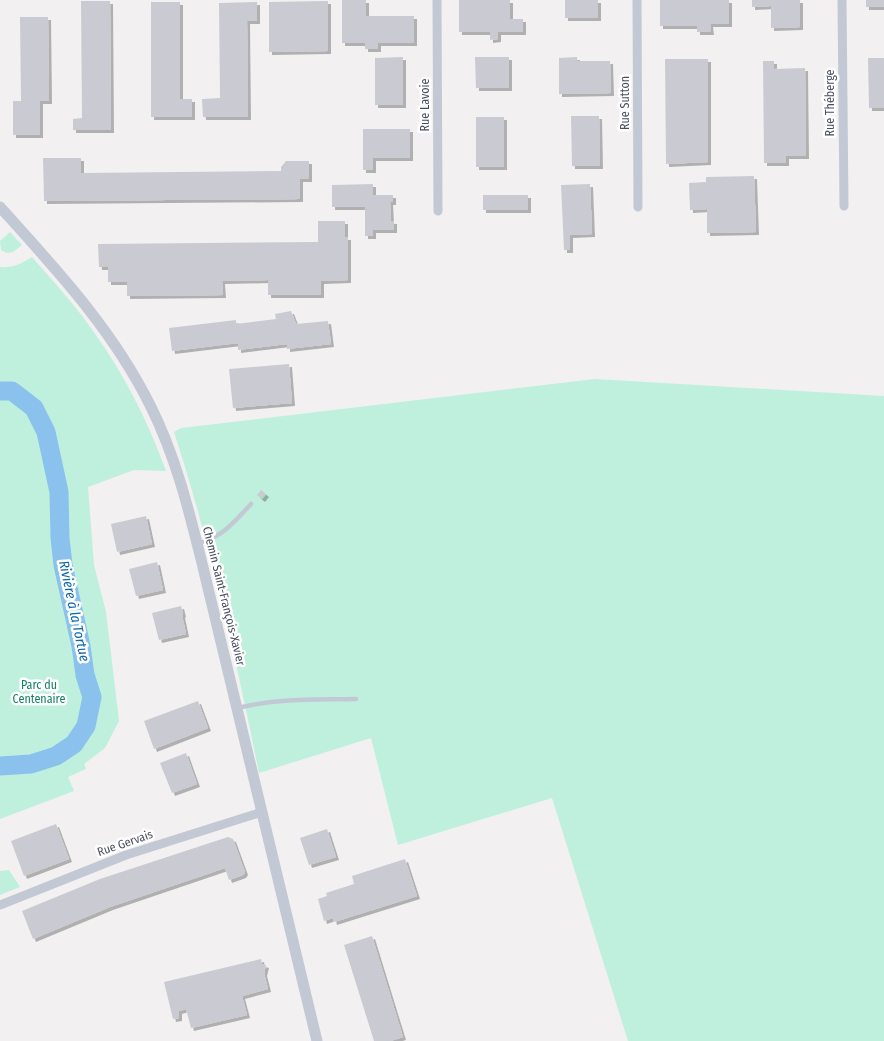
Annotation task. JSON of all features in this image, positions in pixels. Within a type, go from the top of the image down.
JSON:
[{"type":"street","name":"Rue Lavoie","points":[[437,0],[438,211]]},
{"type":"street","name":"Rue Sutton","points":[[637,0],[638,207]]},
{"type":"street","name":"Rue Théberge","points":[[842,0],[844,206]]},
{"type":"street","name":"Chemin Saint-François-Xavier","points":[[0,207],[90,312],[115,346],[152,410],[168,447],[183,490],[197,544],[317,1041]]},
{"type":"street","name":"Rue Gervais","points":[[0,905],[126,855],[262,812]]},
{"type":"lane","points":[[197,544],[220,535],[251,504]]},
{"type":"lane","points":[[237,708],[263,702],[285,700],[356,699]]},
{"type":"green space","points":[[10,232],[22,245],[13,252],[7,253],[1,250],[0,241]]},
{"type":"green space","name":"Parc du Centenaire","points":[[32,257],[79,312],[115,364],[143,416],[166,471],[134,470],[88,487],[94,565],[106,612],[119,721],[105,748],[84,764],[86,769],[68,777],[74,791],[0,819],[0,267],[17,265]]},
{"type":"green space","points":[[595,379],[884,396],[884,1041],[628,1041],[552,798],[398,845],[371,738],[259,773],[221,601],[199,516],[174,432],[181,428]]},
{"type":"green space","points":[[9,870],[20,887],[0,895],[0,871]]},
{"type":"building","points":[[342,0],[366,0],[366,16],[414,16],[414,43],[378,43],[378,49],[365,49],[365,43],[342,43]]},
{"type":"building","points":[[459,0],[510,0],[510,19],[523,19],[523,32],[498,32],[498,39],[490,40],[490,32],[459,32]]},
{"type":"building","points":[[565,0],[598,0],[598,18],[565,18]]},
{"type":"building","points":[[660,0],[729,0],[729,24],[710,24],[711,32],[697,32],[697,26],[660,26]]},
{"type":"building","points":[[752,0],[800,0],[800,27],[771,28],[771,6],[752,7]]},
{"type":"building","points":[[866,0],[884,0],[884,7],[866,7]]},
{"type":"building","points":[[81,1],[110,1],[111,130],[73,130],[73,119],[82,118]]},
{"type":"building","points":[[328,1],[328,51],[269,52],[269,2]]},
{"type":"building","points":[[151,2],[180,2],[180,99],[192,99],[192,117],[151,117]]},
{"type":"building","points":[[257,2],[257,21],[247,21],[248,117],[203,117],[202,99],[220,98],[219,3]]},
{"type":"building","points":[[20,17],[48,17],[49,101],[40,101],[40,135],[13,135],[13,101],[21,101]]},
{"type":"building","points":[[403,57],[403,105],[375,105],[375,58]]},
{"type":"building","points":[[475,57],[509,57],[509,88],[476,88]]},
{"type":"building","points":[[577,57],[577,61],[610,61],[611,93],[559,94],[559,58]]},
{"type":"building","points":[[868,58],[884,58],[884,108],[869,108]]},
{"type":"building","points":[[665,59],[708,59],[708,162],[666,164]]},
{"type":"building","points":[[763,61],[774,61],[774,69],[805,68],[806,156],[786,156],[786,163],[764,163]]},
{"type":"building","points":[[571,116],[599,116],[600,166],[572,166]]},
{"type":"building","points":[[476,117],[504,117],[504,167],[476,167]]},
{"type":"building","points":[[363,129],[410,129],[410,158],[373,158],[373,170],[363,170]]},
{"type":"building","points":[[43,158],[81,158],[81,173],[281,171],[281,167],[286,161],[309,161],[309,179],[300,179],[300,199],[44,201]]},
{"type":"building","points":[[754,176],[756,232],[707,233],[707,209],[690,210],[689,183],[706,182],[706,177]]},
{"type":"building","points":[[373,184],[373,195],[393,195],[393,202],[390,202],[391,221],[394,221],[394,230],[373,230],[373,236],[365,236],[365,207],[332,207],[332,185]]},
{"type":"building","points":[[590,184],[592,234],[570,235],[570,250],[564,250],[561,185]]},
{"type":"building","points":[[483,195],[528,195],[528,210],[483,210]]},
{"type":"building","points":[[318,221],[345,221],[345,237],[348,237],[348,280],[321,281],[321,295],[268,295],[268,280],[222,281],[223,295],[127,296],[127,282],[108,282],[108,267],[99,267],[98,244],[318,242]]},
{"type":"building","points":[[291,311],[296,324],[328,321],[331,344],[287,349],[287,344],[238,350],[238,343],[172,351],[169,328],[236,320],[236,324],[276,319],[275,314]]},
{"type":"building","points":[[289,364],[292,403],[233,408],[229,369]]},
{"type":"building","points":[[261,490],[266,494],[262,499],[257,495]]},
{"type":"building","points":[[146,516],[152,544],[117,552],[111,524]]},
{"type":"building","points":[[157,562],[163,590],[136,596],[129,569]]},
{"type":"building","points":[[181,606],[186,634],[159,640],[152,613]]},
{"type":"building","points":[[198,701],[208,728],[154,749],[144,721]]},
{"type":"building","points":[[186,753],[197,784],[172,793],[160,763]]},
{"type":"building","points":[[56,824],[69,859],[24,876],[11,841]]},
{"type":"building","points":[[327,829],[336,857],[309,865],[300,838]]},
{"type":"building","points":[[228,837],[233,839],[245,872],[243,875],[229,880],[225,868],[110,907],[33,939],[22,911],[100,879]]},
{"type":"building","points":[[405,859],[417,896],[334,922],[333,918],[324,921],[318,899],[327,896],[326,893],[354,884],[352,876]]},
{"type":"building","points":[[372,936],[403,1037],[390,1041],[374,1041],[344,945]]},
{"type":"building","points":[[261,959],[262,964],[266,965],[264,973],[268,989],[242,996],[247,1015],[191,1028],[186,1009],[179,1011],[179,1018],[173,1019],[164,982]]},
{"type":"waterway","name":"Rivière à la Tortue","points":[[0,391],[12,391],[34,408],[46,432],[59,492],[60,538],[63,565],[81,646],[85,675],[92,697],[86,726],[74,744],[56,756],[31,764],[0,766]]}]
